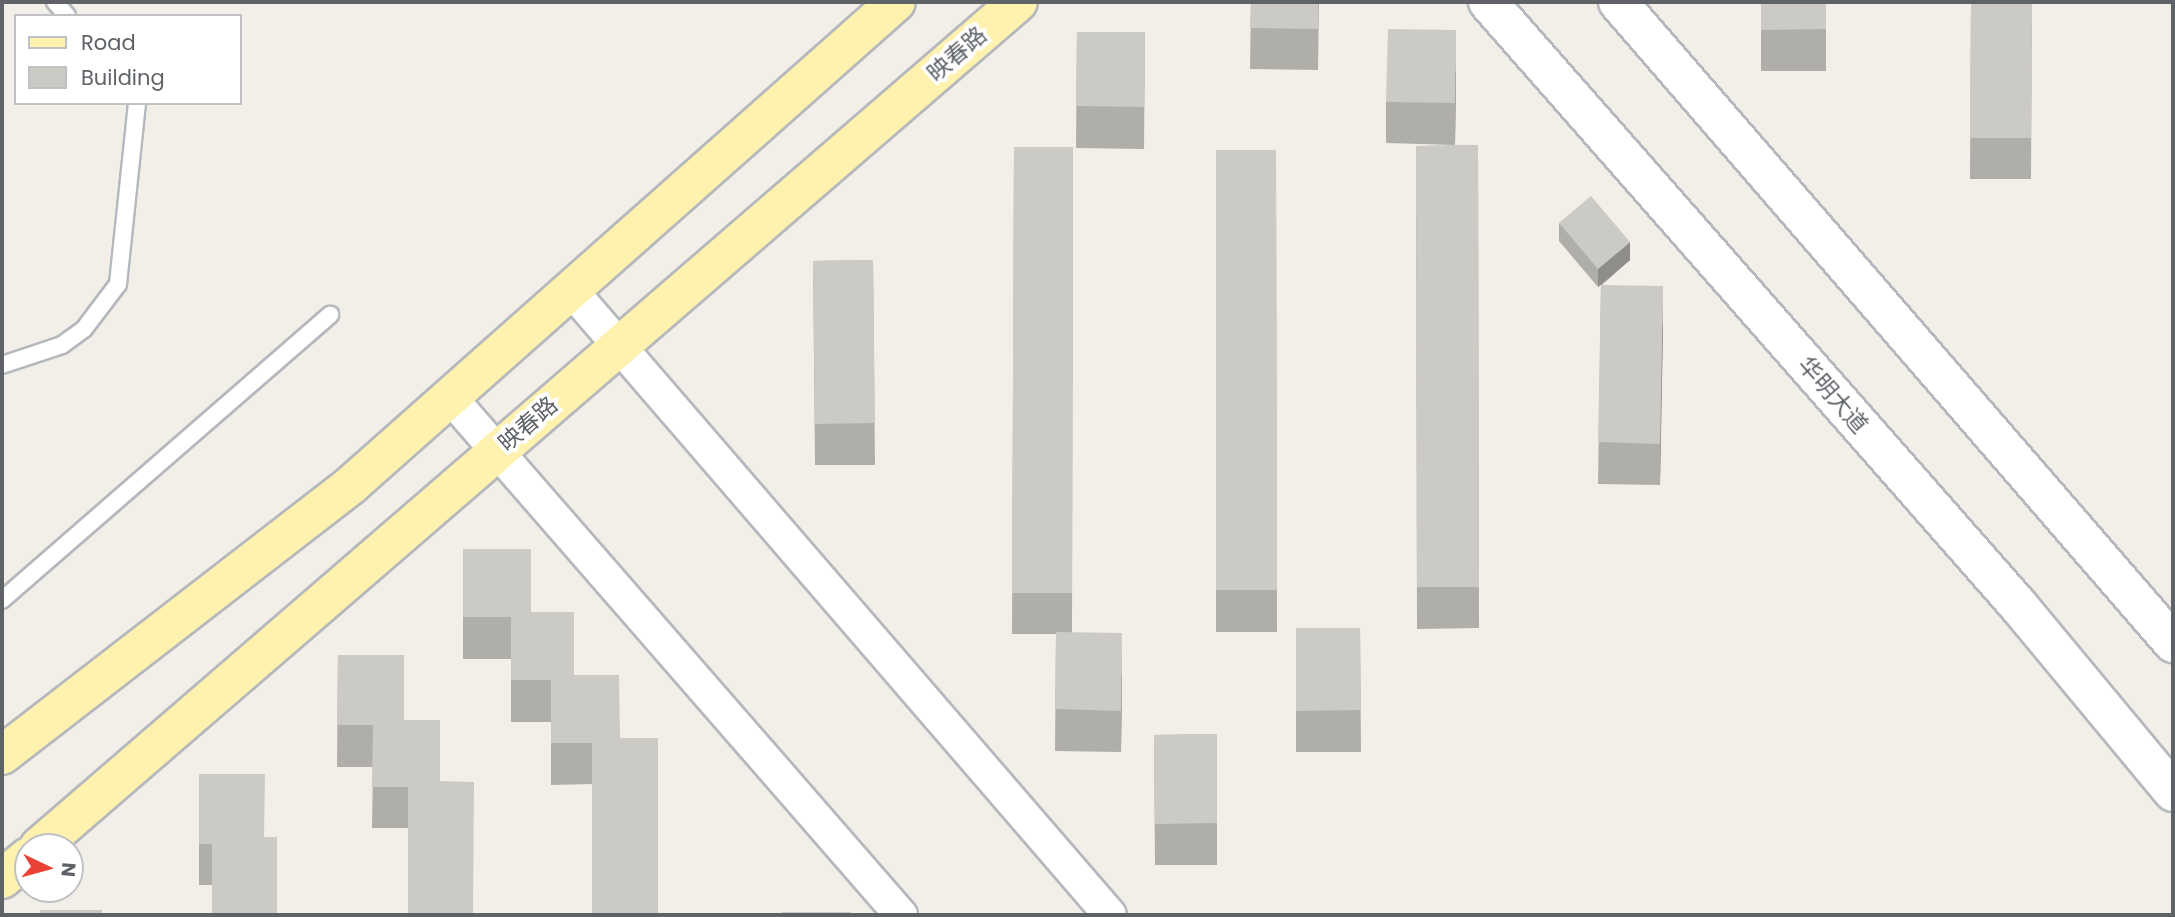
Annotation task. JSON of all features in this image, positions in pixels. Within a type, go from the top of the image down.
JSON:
[{"type":"main road","points":[[2,755],[351,485],[896,2]]},
{"type":"main road","name":"映春路","points":[[55,833],[1018,2]]},
{"type":"main road","name":"华明大道","points":[[1489,2],[2018,605],[2173,792]]},
{"type":"main road","points":[[1618,2],[2173,643]]},
{"type":"street","points":[[571,290],[1110,915]]},
{"type":"street","points":[[450,397],[901,915]]},
{"type":"lane","points":[[2,365],[62,345],[84,329],[118,284],[137,105]]},
{"type":"lane","points":[[2,600],[330,315]]},
{"type":"building","points":[[1251,2],[1318,2],[1318,29],[1250,28]]},
{"type":"building","points":[[1761,2],[1826,2],[1826,29],[1761,30]]},
{"type":"building","points":[[1971,2],[2032,2],[2031,138],[1970,138]]},
{"type":"building","points":[[1388,29],[1456,30],[1455,103],[1386,102]]},
{"type":"building","points":[[1077,32],[1145,32],[1144,107],[1076,106]]},
{"type":"building","points":[[1478,145],[1479,587],[1417,587],[1416,146]]},
{"type":"building","points":[[1014,147],[1073,147],[1072,593],[1012,593]]},
{"type":"building","points":[[1216,150],[1276,150],[1277,590],[1216,590]]},
{"type":"building","points":[[1591,196],[1630,242],[1598,269],[1559,223]]},
{"type":"building","points":[[873,260],[875,423],[815,424],[813,261]]},
{"type":"building","points":[[1601,285],[1663,286],[1660,444],[1598,442]]},
{"type":"building","points":[[463,549],[531,549],[531,612],[574,612],[574,675],[619,675],[620,738],[658,738],[658,915],[592,915],[592,743],[551,743],[551,680],[511,680],[511,617],[463,617]]},
{"type":"building","points":[[1296,628],[1360,628],[1361,710],[1296,711]]},
{"type":"building","points":[[1056,632],[1122,633],[1121,711],[1055,709]]},
{"type":"building","points":[[338,655],[404,655],[404,720],[440,720],[440,781],[474,782],[473,915],[408,915],[408,787],[372,787],[373,725],[337,725]]},
{"type":"building","points":[[1217,734],[1217,823],[1155,824],[1154,735]]},
{"type":"building","points":[[199,774],[265,774],[264,837],[277,837],[277,915],[212,915],[212,844],[199,844]]},
{"type":"building","points":[[40,910],[102,910],[102,915],[40,915]]},
{"type":"building","points":[[782,912],[851,912],[851,915],[782,915]]}]
